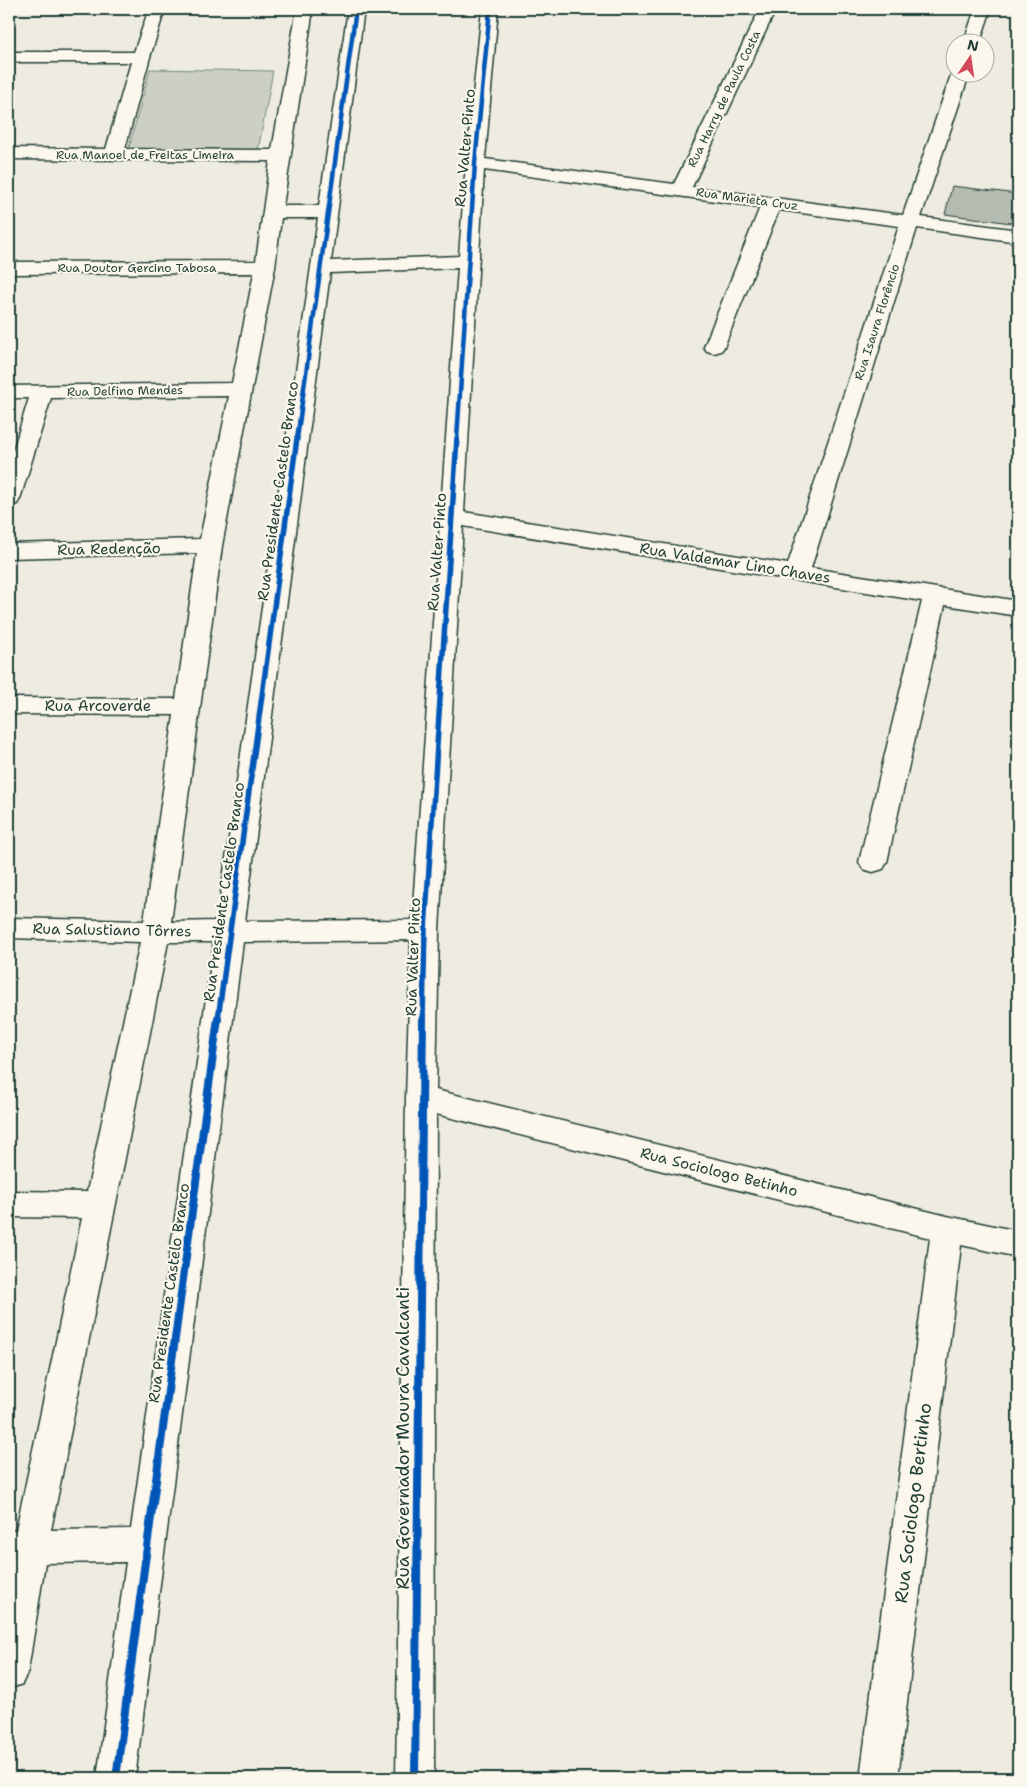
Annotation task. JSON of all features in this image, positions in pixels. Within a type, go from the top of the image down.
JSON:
[{"type":"street","points":[[114,155],[141,57],[157,9]]},
{"type":"street","points":[[9,1671],[19,1547],[101,1205],[156,932],[210,546],[265,268],[280,156],[305,9]]},
{"type":"street","name":"Rua Presidente Castelo Branco","points":[[116,1778],[146,1544],[232,930],[356,9]]},
{"type":"street","name":"Rua Valter Pinto","points":[[421,1098],[425,930],[475,163],[490,9]]},
{"type":"street","name":"Rua Harry de Paula Costa","points":[[681,190],[768,9]]},
{"type":"street","points":[[975,32],[983,9]]},
{"type":"street","points":[[9,57],[141,57]]},
{"type":"street","name":"Rua Isaura Florêncio","points":[[796,574],[910,221],[958,82]]},
{"type":"street","name":"Rua Manoel de Freitas Limeira","points":[[9,154],[280,156]]},
{"type":"street","name":"Rua Marieta Cruz","points":[[475,163],[1018,236]]},
{"type":"street","points":[[714,347],[772,202]]},
{"type":"street","points":[[272,212],[328,212]]},
{"type":"street","points":[[321,268],[469,262]]},
{"type":"street","name":"Rua Doutor Gercino Tabosa","points":[[9,268],[265,268]]},
{"type":"street","name":"Rua Delfino Mendes","points":[[9,392],[242,389]]},
{"type":"street","points":[[9,499],[42,392]]},
{"type":"street","name":"Rua Valdemar Lino Chaves","points":[[452,517],[1018,609]]},
{"type":"street","name":"Rua Redenção","points":[[9,551],[210,546]]},
{"type":"street","points":[[873,862],[935,595]]},
{"type":"street","name":"Rua Arcoverde","points":[[9,706],[188,707]]},
{"type":"street","name":"Rua Salustiano Tôrres","points":[[9,928],[156,932],[425,930]]},
{"type":"street","name":"Rua Sociologo Betinho","points":[[421,1098],[947,1229],[1018,1244]]},
{"type":"street","name":"Rua Governador Moura Cavalcanti","points":[[415,1778],[421,1098]]},
{"type":"street","points":[[9,1204],[101,1205]]},
{"type":"street","name":"Rua Sociologo Bertinho","points":[[879,1778],[947,1229]]},
{"type":"street","points":[[19,1547],[146,1544]]},
{"type":"shaded area","points":[[150,69],[273,71],[258,151],[128,151]]},
{"type":"building","points":[[952,186],[1018,194],[1018,224],[945,214]]},
{"type":"cycle path","points":[[116,1778],[146,1545],[356,9]]},
{"type":"cycle path","points":[[415,1778],[421,1098],[425,930],[475,163],[490,9]]}]
